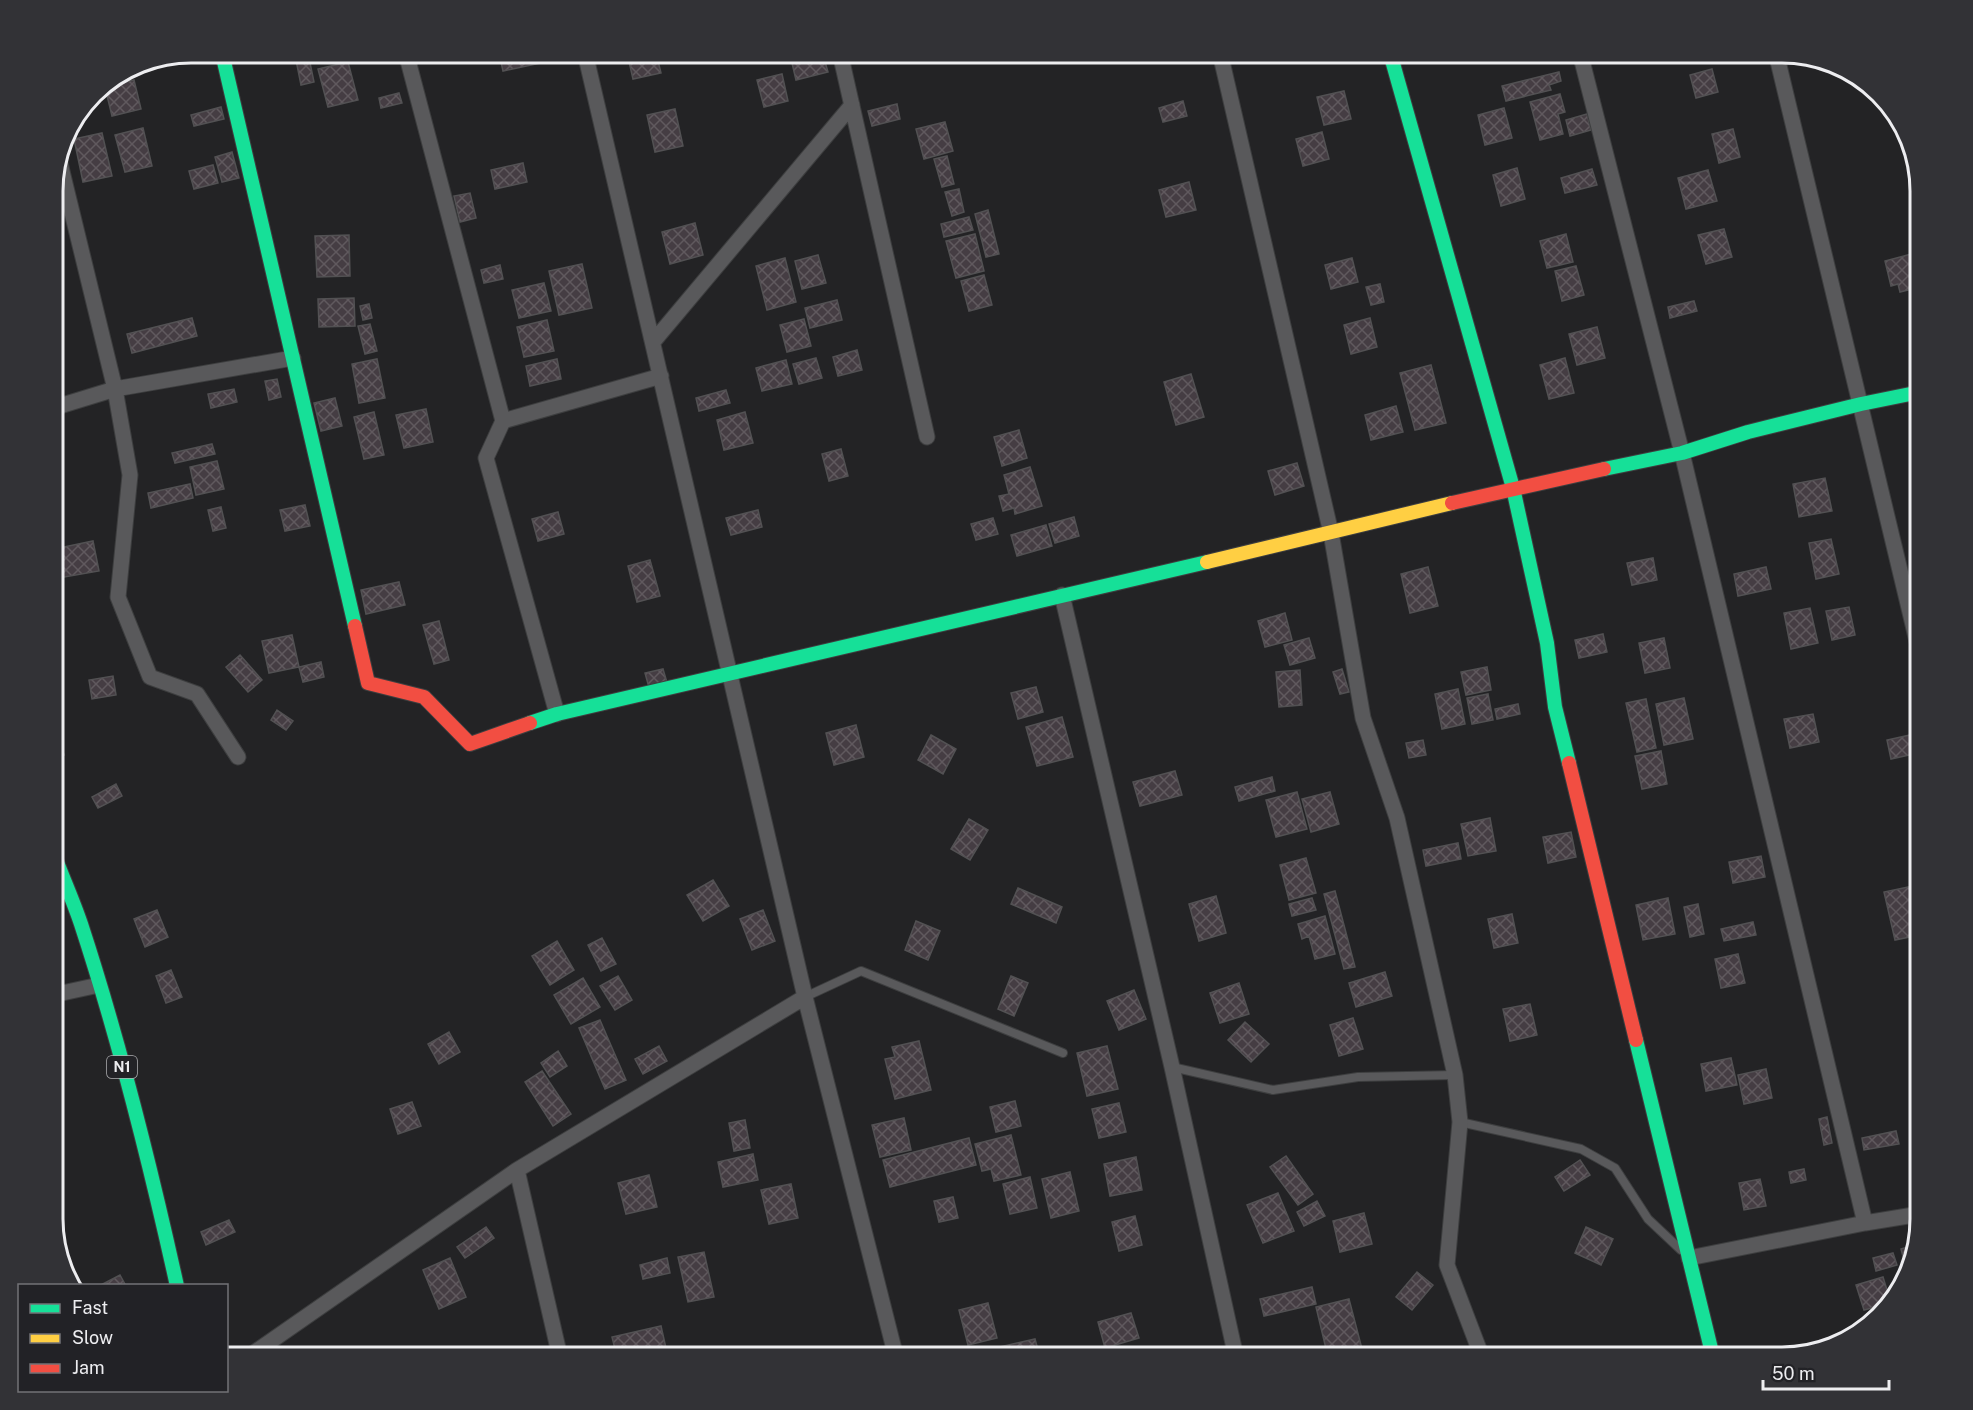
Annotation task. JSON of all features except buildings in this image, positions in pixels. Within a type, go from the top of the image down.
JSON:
[{"type":"main road","points":[[225,63],[368,683],[424,697],[470,744],[557,714],[1331,533],[1513,488],[1682,453],[1748,432],[1910,394]]},
{"type":"main road","points":[[1393,63],[1513,488],[1547,643],[1555,707],[1710,1347]]},
{"type":"main road","name":"N1","points":[[63,877],[81,922],[151,1171],[177,1284]]},
{"type":"street","points":[[409,63],[503,421],[486,458],[557,714]]},
{"type":"street","points":[[588,63],[805,997],[893,1347]]},
{"type":"street","points":[[842,63],[927,437]]},
{"type":"street","points":[[1223,63],[1331,533],[1364,718],[1397,818],[1455,1075],[1460,1122],[1447,1265],[1478,1347]]},
{"type":"street","points":[[1583,63],[1682,453],[1865,1223]]},
{"type":"street","points":[[1779,63],[1910,612]]},
{"type":"street","points":[[653,342],[852,105]]},
{"type":"street","points":[[64,178],[115,388],[130,475],[118,597],[150,677],[196,694],[238,757]]},
{"type":"street","points":[[63,405],[115,388],[293,358]]},
{"type":"street","points":[[503,421],[661,376]]},
{"type":"street","points":[[1062,595],[1172,1067],[1234,1347]]},
{"type":"street","points":[[63,993],[99,985]]},
{"type":"street","points":[[264,1347],[517,1170],[805,997]]},
{"type":"street","points":[[517,1170],[557,1347]]},
{"type":"street","points":[[1689,1257],[1910,1216]]},
{"type":"lane","points":[[805,997],[861,971],[1063,1053]]},
{"type":"lane","points":[[1172,1067],[1273,1090],[1358,1077],[1455,1075]]},
{"type":"lane","points":[[1460,1122],[1581,1149],[1615,1168],[1648,1219],[1689,1257]]},
{"type":"traffic: fast","points":[[224,63],[355,626]]},
{"type":"traffic: fast","points":[[1393,63],[1513,488],[1547,643],[1555,707],[1569,763]]},
{"type":"traffic: fast","points":[[1604,469],[1682,453],[1748,432],[1910,394]]},
{"type":"traffic: fast","points":[[530,723],[557,714],[1207,562]]},
{"type":"traffic: fast","points":[[63,877],[75,906],[109,1014],[145,1149],[177,1284]]},
{"type":"traffic: fast","points":[[1636,1040],[1711,1347]]},
{"type":"traffic: slow","points":[[1207,562],[1452,503]]},
{"type":"traffic: jam","points":[[1452,503],[1604,469]]},
{"type":"traffic: jam","points":[[355,626],[368,683],[424,697],[470,744],[530,723]]},
{"type":"traffic: jam","points":[[1569,763],[1636,1040]]}]
